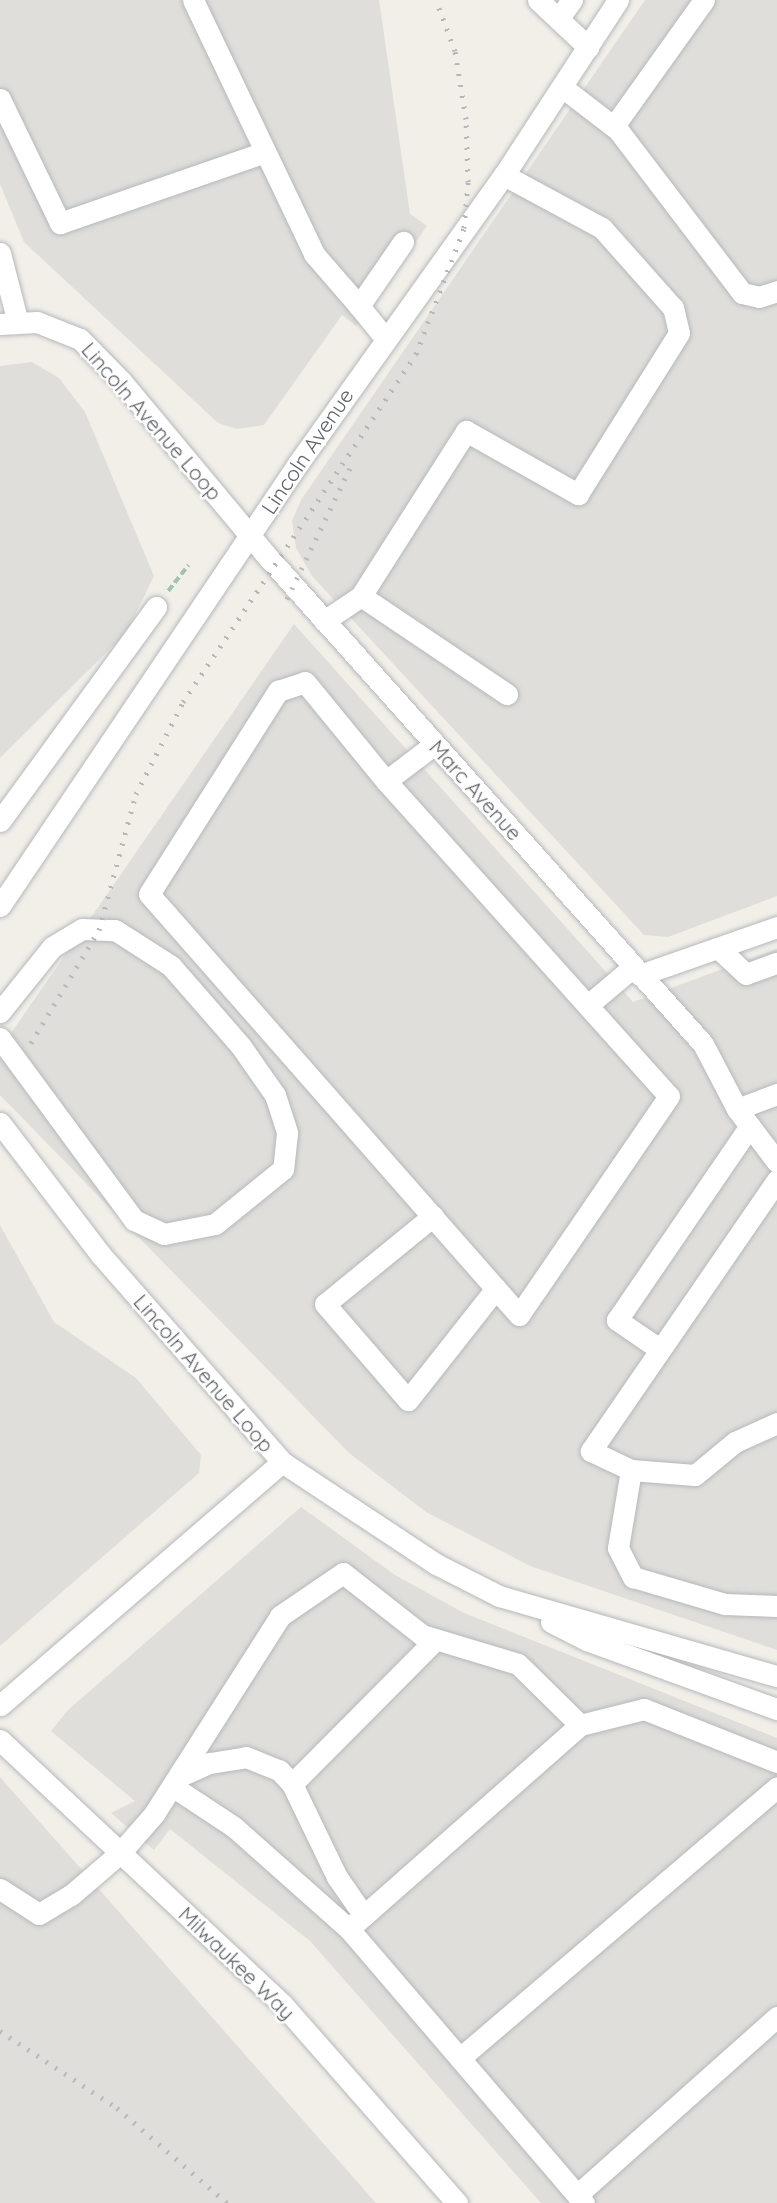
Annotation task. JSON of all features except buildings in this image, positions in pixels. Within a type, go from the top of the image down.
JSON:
[{"type":"street","points":[[192,0],[314,254],[386,338]]},
{"type":"street","points":[[538,0],[588,47]]},
{"type":"street","points":[[558,19],[572,0]]},
{"type":"street","name":"Lincoln Avenue","points":[[3,901],[386,338],[503,176],[618,0]]},
{"type":"street","points":[[614,126],[704,0]]},
{"type":"street","points":[[562,87],[614,126],[742,293],[759,297],[777,291]]},
{"type":"street","points":[[0,99],[60,223],[265,152]]},
{"type":"street","points":[[324,621],[360,596],[466,431],[578,494],[679,334],[673,308],[602,228],[503,176]]},
{"type":"street","points":[[359,306],[403,242]]},
{"type":"street","points":[[0,253],[8,321]]},
{"type":"street","name":"Lincoln Avenue Loop","points":[[8,321],[80,339],[122,382],[250,536]]},
{"type":"street","name":"Marc Avenue","points":[[250,536],[702,1044],[737,1108],[773,1152]]},
{"type":"street","points":[[360,596],[507,694]]},
{"type":"street","points":[[1,817],[156,607]]},
{"type":"street","points":[[305,682],[386,780],[588,1005],[669,1096],[519,1315],[149,894],[278,691],[305,682]]},
{"type":"street","points":[[386,780],[435,744]]},
{"type":"street","points":[[588,1005],[637,971],[718,948],[777,927]]},
{"type":"street","points":[[0,1012],[52,947],[82,929],[115,930],[171,965],[240,1045],[275,1095],[287,1133],[283,1169],[215,1224],[164,1234],[134,1220],[0,1038]]},
{"type":"street","points":[[718,948],[746,974],[777,963]]},
{"type":"street","points":[[737,1108],[777,1094]]},
{"type":"street","name":"Lincoln Avenue Loop","points":[[0,1123],[101,1255],[282,1462],[0,1705]]},
{"type":"street","points":[[658,1348],[617,1320],[750,1126]]},
{"type":"street","points":[[777,1180],[658,1348],[591,1451],[631,1470],[695,1475],[735,1442],[777,1423]]},
{"type":"street","points":[[433,1216],[325,1304],[408,1400],[496,1288]]},
{"type":"street","points":[[282,1462],[436,1564],[586,1640],[777,1709]]},
{"type":"street","points":[[631,1470],[618,1548],[633,1577],[725,1604],[777,1606]]},
{"type":"street","points":[[0,1889],[39,1914],[71,1895],[120,1853],[154,1814],[280,1616],[343,1573],[422,1634],[518,1664],[580,1725]]},
{"type":"street","points":[[499,1596],[777,1676]]},
{"type":"street","points":[[292,1784],[436,1639]]},
{"type":"street","points":[[357,1922],[580,1725],[644,1709],[777,1762]]},
{"type":"street","name":"Milwaukee Way","points":[[0,1740],[283,2005],[457,2203]]},
{"type":"street","points":[[175,1781],[210,1763],[246,1757],[279,1770],[292,1784],[357,1922],[460,2058],[580,2199],[777,2017]]},
{"type":"street","points":[[175,1781],[357,1922]]},
{"type":"street","points":[[460,2058],[777,1787]]},
{"type":"path","points":[[156,607],[188,565]]},
{"type":"shaded area","points":[[0,0],[379,0],[410,214],[427,226],[356,326],[342,315],[264,425],[237,429],[218,423],[24,242],[0,184]]},
{"type":"shaded area","points":[[645,0],[777,0],[777,896],[668,937],[644,935],[312,576],[296,548],[292,521],[301,500]]},
{"type":"shaded area","points":[[32,362],[59,378],[85,412],[154,576],[126,633],[0,758],[0,366]]},
{"type":"shaded area","points":[[294,624],[633,1002],[777,949],[777,1650],[530,1566],[426,1512],[349,1453],[0,1095],[0,1049]]},
{"type":"shaded area","points":[[0,1225],[54,1322],[136,1378],[201,1455],[199,1473],[0,1646]]},
{"type":"shaded area","points":[[301,1507],[395,1575],[464,1613],[777,1738],[777,2203],[541,2203],[310,1941],[170,1829],[154,1850],[111,1813],[135,1801],[51,1731],[68,1710]]},
{"type":"shaded area","points":[[0,1777],[376,2203],[0,2203]]},
{"type":"railway","points":[[31,1043],[99,930],[136,794],[183,702],[416,354],[464,228],[468,182],[466,119],[455,51],[436,0]]},
{"type":"railway","points":[[287,599],[350,468]]},
{"type":"railway","points":[[0,2031],[117,2108],[227,2203]]}]
